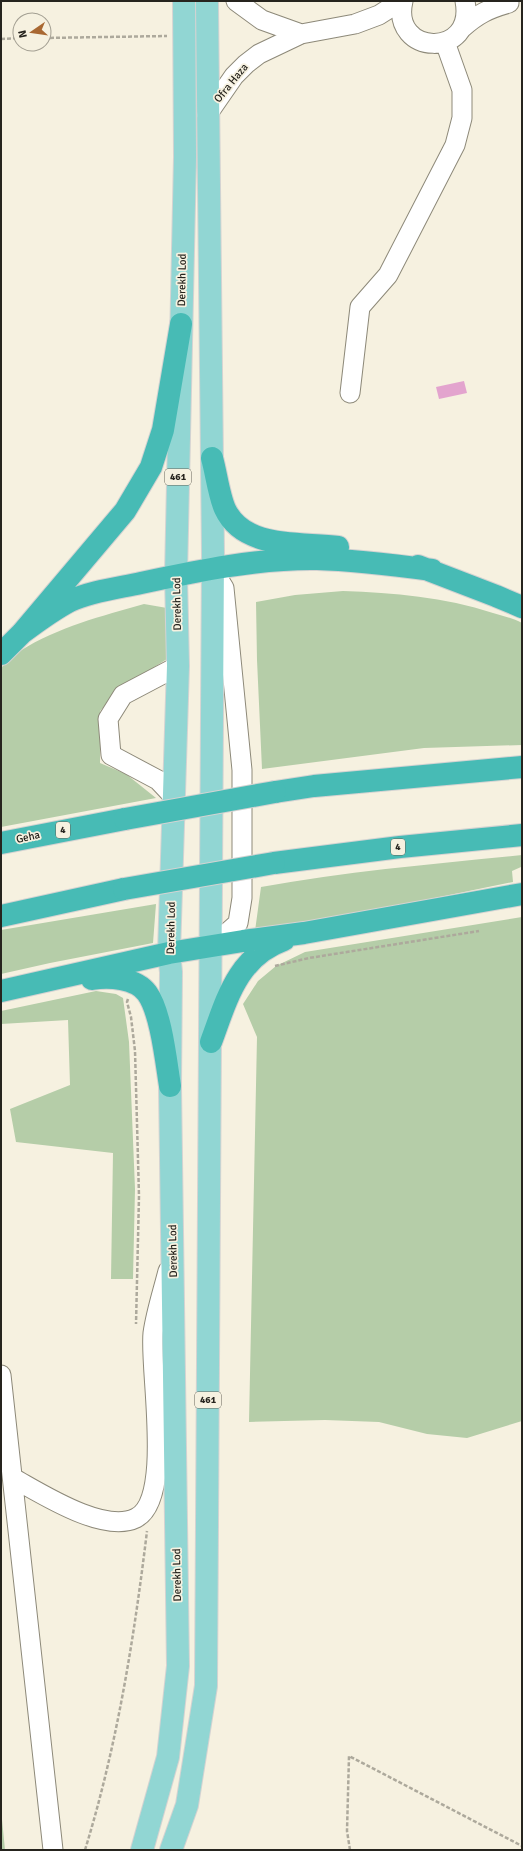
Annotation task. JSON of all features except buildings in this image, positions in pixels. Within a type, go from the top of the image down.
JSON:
[{"type":"highway","points":[[22,633],[125,511],[151,467],[163,430],[181,324]]},
{"type":"highway","points":[[212,458],[224,509],[237,526],[252,536],[264,540],[315,544],[369,551],[432,570],[522,607]]},
{"type":"highway","points":[[1,654],[42,616],[71,601],[110,590],[176,576],[270,561],[316,559],[352,561],[432,570]]},
{"type":"highway","name":"Geha","points":[[1,843],[275,792],[330,784],[522,767]]},
{"type":"highway","name":"4","points":[[1,916],[124,889],[274,863],[400,847],[522,835]]},
{"type":"highway","points":[[1,991],[169,953],[304,933],[522,894]]},
{"type":"highway","points":[[211,1042],[232,985],[246,964],[274,943],[304,933]]},
{"type":"highway","points":[[1,998],[99,978],[120,979],[137,984],[147,993],[159,1019],[170,1086]]},
{"type":"main road","name":"Derekh Lod","points":[[142,1850],[168,1757],[178,1666],[174,1246],[170,1086],[171,972],[169,953],[178,666],[176,576],[185,157],[184,1]]},
{"type":"main road","name":"461","points":[[171,1850],[187,1805],[206,1686],[212,946],[213,570],[207,115],[207,1]]},
{"type":"street","points":[[236,1],[262,20],[301,34]]},
{"type":"street","name":"Ofra Haza","points":[[207,115],[234,76],[258,54],[301,34],[355,24],[379,16],[402,1]]},
{"type":"street","name":"Ofra Haza","points":[[402,1],[402,19],[406,29]]},
{"type":"street","points":[[462,28],[466,10],[465,1]]},
{"type":"street","points":[[487,1],[515,3]]},
{"type":"street","points":[[406,29],[414,38],[423,43],[434,44],[445,42],[455,37],[475,16],[485,11],[515,3]]},
{"type":"street","name":"Ofra Haza","points":[[355,24],[373,24],[406,29]]},
{"type":"street","points":[[350,393],[360,307],[388,275],[455,145],[462,118],[462,90],[445,42]]},
{"type":"street","points":[[212,946],[238,923],[242,890],[242,770],[224,588],[213,570]]},
{"type":"street","points":[[174,797],[158,780],[111,755],[108,719],[122,695],[178,666]]},
{"type":"street","points":[[13,1478],[76,1511],[106,1520],[126,1521],[137,1517],[148,1505],[154,1486],[158,1457],[153,1333],[174,1246]]},
{"type":"street","points":[[1,1375],[53,1850]]},
{"type":"path","points":[[52,38],[167,36]]},
{"type":"path","points":[[1,39],[12,38]]},
{"type":"path","points":[[270,967],[309,958],[479,931]]},
{"type":"path","points":[[350,1850],[347,1831],[349,1756],[522,1846]]},
{"type":"green space","points":[[343,591],[419,597],[456,603],[512,618],[522,623],[522,745],[424,748],[262,769],[256,602],[295,595]]},
{"type":"green space","points":[[144,604],[167,608],[167,659],[121,688],[100,711],[100,763],[126,774],[156,798],[1,827],[1,668],[17,653],[50,635],[80,623]]},
{"type":"green space","points":[[522,855],[521,867],[512,871],[513,882],[299,926],[255,931],[261,887],[359,872]]},
{"type":"green space","points":[[156,904],[153,943],[1,974],[1,930]]},
{"type":"green space","points":[[522,917],[522,1421],[467,1438],[427,1434],[379,1422],[325,1420],[249,1422],[257,1037],[243,1004],[258,981],[276,966],[305,952]]},
{"type":"green space","points":[[96,991],[116,994],[123,998],[129,1042],[135,1189],[133,1279],[111,1279],[113,1153],[16,1142],[10,1109],[70,1085],[68,1020],[1,1024],[1,1011]]},
{"type":"green space","points":[[1,1809],[5,1850],[1,1850]]}]
